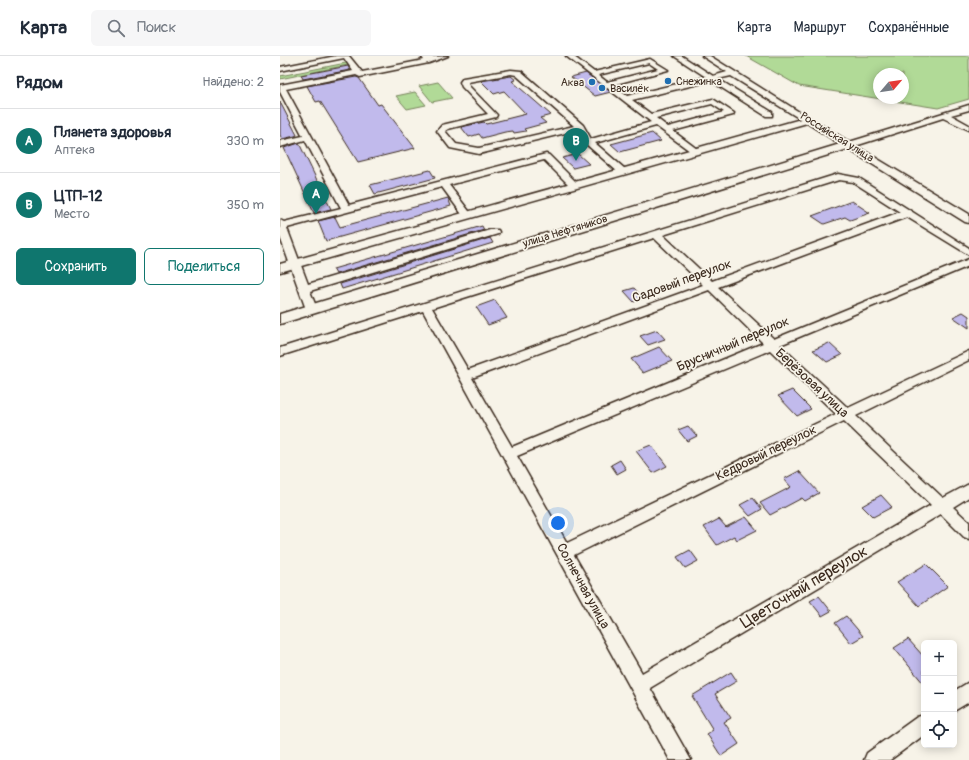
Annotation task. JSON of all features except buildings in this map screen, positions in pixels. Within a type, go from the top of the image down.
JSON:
[{"type":"main road","name":"Российская улица","points":[[808,120],[969,218]]},
{"type":"main road","points":[[280,268],[808,120]]},
{"type":"main road","name":"улица Нефтяников","points":[[280,319],[849,145]]},
{"type":"street","points":[[280,69],[346,56],[360,75],[429,61],[425,58]]},
{"type":"street","points":[[425,58],[445,56]]},
{"type":"street","points":[[569,56],[694,151]]},
{"type":"street","points":[[677,56],[769,114]]},
{"type":"street","name":"Российская улица","points":[[705,56],[808,120]]},
{"type":"street","points":[[593,74],[650,61],[664,70],[606,84]]},
{"type":"street","points":[[346,210],[308,137],[280,88],[358,72]]},
{"type":"street","points":[[580,127],[479,151],[453,146],[441,131],[445,127],[493,115],[466,87],[464,82],[507,72],[518,73],[580,127],[588,142],[622,171]]},
{"type":"street","points":[[626,99],[734,73]]},
{"type":"street","points":[[650,117],[713,101],[730,112],[666,130]]},
{"type":"street","points":[[849,145],[969,107]]},
{"type":"street","points":[[944,115],[969,128]]},
{"type":"street","points":[[588,142],[658,123]]},
{"type":"street","points":[[280,144],[308,137]]},
{"type":"street","points":[[311,309],[280,224],[346,210],[546,157],[574,185]]},
{"type":"street","points":[[280,352],[833,178],[844,177],[856,180],[969,252]]},
{"type":"street","points":[[444,184],[467,215]]},
{"type":"street","name":"Садовый переулок","points":[[465,376],[908,213]]},
{"type":"street","points":[[304,288],[494,232]]},
{"type":"street","name":"Берёзовая улица","points":[[656,234],[969,532]]},
{"type":"street","name":"Брусничный переулок","points":[[509,454],[969,262]]},
{"type":"street","name":"Солнечная улица","points":[[426,307],[681,760]]},
{"type":"street","name":"Кедровый переулок","points":[[564,552],[969,355]]},
{"type":"street","name":"Цветочный переулок","points":[[639,685],[969,490]]},
{"type":"street","points":[[957,700],[969,691]]},
{"type":"street","points":[[874,760],[921,726]]},
{"type":"green space","points":[[746,56],[969,56],[969,99],[938,108],[909,103],[909,68],[873,68],[873,98],[799,86]]},
{"type":"green space","points":[[346,63],[348,65],[280,79],[280,76]]},
{"type":"green space","points":[[438,82],[452,98],[432,102],[419,86]]},
{"type":"green space","points":[[415,92],[426,105],[407,109],[396,96]]},
{"type":"place","name":"Снежинка","points":[[668,81]]},
{"type":"place","name":"Аква","points":[[592,82]]},
{"type":"place","name":"Василёк","points":[[602,88]]},
{"type":"place","name":"ЦТП-12","points":[[576,161]]},
{"type":"place","name":"Планета здоровья","points":[[316,214]]}]
